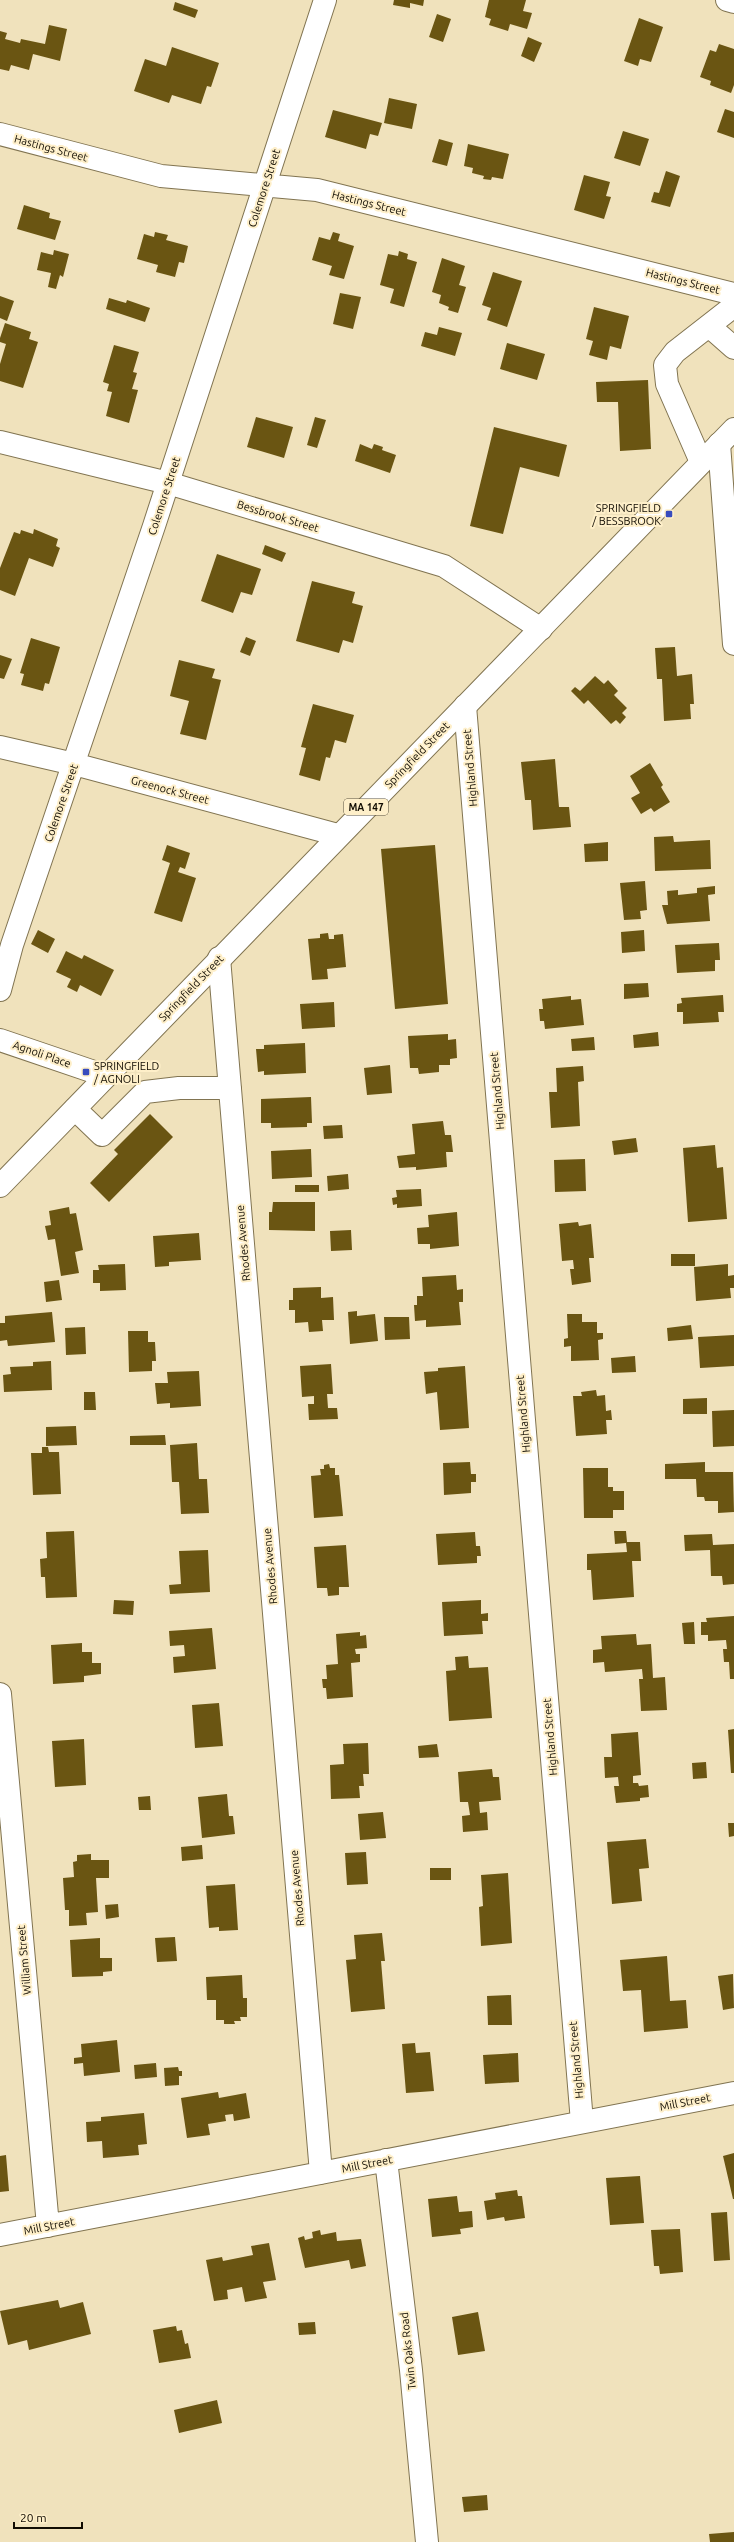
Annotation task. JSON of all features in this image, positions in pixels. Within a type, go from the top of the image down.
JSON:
[{"type":"street","name":"Colemore Street","points":[[0,990],[12,945],[168,482],[325,0]]},
{"type":"street","points":[[727,0],[734,2]]},
{"type":"street","name":"Hastings Street","points":[[0,134],[161,176],[317,190],[734,294]]},
{"type":"street","points":[[701,462],[667,384],[665,365],[675,352],[734,306]]},
{"type":"street","points":[[709,326],[734,348]]},
{"type":"street","points":[[727,436],[734,644]]},
{"type":"street","name":"Springfield Street","points":[[0,1186],[338,835],[541,629],[727,436]]},
{"type":"street","name":"Bessbrook Street","points":[[0,442],[168,482],[444,566],[541,629]]},
{"type":"street","name":"Highland Street","points":[[465,706],[582,2122]]},
{"type":"street","name":"Greenock Street","points":[[0,747],[74,764],[338,835]]},
{"type":"street","name":"Rhodes Avenue","points":[[220,958],[321,2173]]},
{"type":"street","name":"Agnoli Place","points":[[0,1040],[106,1076]]},
{"type":"street","points":[[75,1109],[102,1135],[145,1092],[179,1088],[230,1088]]},
{"type":"street","name":"William Street","points":[[0,1694],[48,2226]]},
{"type":"street","name":"Mill Street","points":[[0,2235],[734,2093]]},
{"type":"street","name":"Twin Oaks Road","points":[[386,2160],[411,2370],[427,2542]]},
{"type":"building","points":[[394,0],[424,0],[423,6],[410,3],[410,8],[393,5]]},
{"type":"building","points":[[489,0],[526,0],[523,11],[532,13],[527,29],[510,24],[508,31],[489,25],[491,19],[485,17]]},
{"type":"building","points":[[175,2],[198,10],[195,18],[173,10]]},
{"type":"building","points":[[437,14],[451,19],[443,42],[429,37]]},
{"type":"building","points":[[639,18],[663,27],[651,62],[640,59],[638,66],[624,61]]},
{"type":"building","points":[[49,25],[67,29],[60,61],[33,54],[29,70],[11,65],[9,71],[0,69],[0,31],[7,33],[5,39],[20,43],[21,39],[45,44]]},
{"type":"building","points":[[528,37],[542,43],[534,62],[521,56]]},
{"type":"building","points":[[719,44],[734,49],[734,85],[731,93],[710,85],[711,81],[700,77],[710,50],[716,52]]},
{"type":"building","points":[[172,47],[219,63],[211,87],[207,86],[201,104],[172,95],[169,103],[134,91],[145,59],[166,66]]},
{"type":"building","points":[[389,98],[417,104],[412,129],[384,123]]},
{"type":"building","points":[[725,109],[734,112],[734,138],[717,132]]},
{"type":"building","points":[[333,110],[382,123],[378,136],[370,134],[366,149],[325,137]]},
{"type":"building","points":[[623,131],[649,139],[640,166],[614,158]]},
{"type":"building","points":[[439,139],[453,143],[447,166],[432,162]]},
{"type":"building","points":[[468,144],[509,154],[503,179],[492,177],[491,180],[483,179],[484,176],[472,173],[473,168],[464,166]]},
{"type":"building","points":[[666,171],[680,176],[670,207],[651,202],[654,192],[659,193]]},
{"type":"building","points":[[584,175],[610,182],[606,196],[611,197],[604,219],[574,210]]},
{"type":"building","points":[[24,205],[50,213],[49,218],[61,221],[55,240],[17,229]]},
{"type":"building","points":[[155,232],[168,235],[166,240],[188,246],[184,263],[179,262],[175,277],[156,272],[158,265],[137,259],[144,234],[154,237]]},
{"type":"building","points":[[333,232],[340,234],[338,241],[354,246],[344,279],[329,275],[332,266],[312,260],[319,237],[330,240]]},
{"type":"building","points":[[54,250],[69,254],[63,277],[60,275],[56,289],[48,287],[51,273],[37,270],[41,252],[53,255]]},
{"type":"building","points":[[399,251],[408,254],[407,259],[417,262],[404,307],[390,303],[394,289],[380,285],[388,254],[398,256]]},
{"type":"building","points":[[442,258],[465,266],[459,285],[466,287],[458,313],[448,310],[449,307],[439,303],[441,295],[432,292]]},
{"type":"building","points":[[493,272],[522,281],[507,327],[487,320],[491,308],[482,305]]},
{"type":"building","points":[[340,293],[361,297],[353,329],[333,324]]},
{"type":"building","points":[[0,296],[14,301],[7,321],[0,318]]},
{"type":"building","points":[[109,298],[126,303],[127,300],[150,308],[145,322],[106,309]]},
{"type":"building","points":[[594,307],[629,316],[621,349],[610,346],[607,360],[589,355],[593,341],[586,339]]},
{"type":"building","points":[[5,323],[31,332],[29,339],[38,342],[23,388],[0,381],[0,364],[6,344],[0,342],[0,338]]},
{"type":"building","points":[[439,327],[462,333],[455,356],[421,346],[425,332],[437,335]]},
{"type":"building","points":[[507,343],[545,354],[537,380],[500,369]]},
{"type":"building","points":[[114,345],[139,352],[133,372],[137,373],[132,389],[138,390],[129,423],[106,416],[112,392],[107,391],[109,384],[103,382]]},
{"type":"building","points":[[648,380],[651,449],[620,451],[618,402],[597,402],[596,382]]},
{"type":"building","points":[[256,417],[293,427],[284,458],[247,447]]},
{"type":"building","points":[[315,417],[326,420],[317,448],[307,445]]},
{"type":"building","points":[[494,427],[567,445],[559,477],[520,467],[503,534],[470,526]]},
{"type":"building","points":[[360,444],[372,449],[374,444],[383,447],[382,450],[396,455],[390,473],[355,461]]},
{"type":"building","points":[[34,529],[58,539],[56,546],[60,548],[53,567],[29,558],[15,596],[0,590],[0,568],[14,532],[20,534],[21,530],[33,534]]},
{"type":"building","points":[[265,545],[286,553],[282,562],[262,554]]},
{"type":"building","points":[[217,554],[261,569],[252,595],[241,592],[233,613],[201,601]]},
{"type":"building","points":[[312,581],[355,592],[352,603],[363,606],[353,643],[343,640],[339,653],[296,641]]},
{"type":"building","points":[[246,637],[256,641],[250,656],[240,652]]},
{"type":"building","points":[[31,638],[60,647],[49,684],[45,683],[43,691],[21,685],[24,674],[20,673]]},
{"type":"building","points":[[675,647],[677,676],[692,674],[694,704],[690,704],[691,719],[664,721],[662,679],[657,679],[655,648]]},
{"type":"building","points":[[0,655],[12,659],[4,679],[0,678]]},
{"type":"building","points":[[179,660],[215,669],[212,678],[221,680],[206,740],[180,734],[189,701],[170,696]]},
{"type":"building","points":[[595,676],[604,684],[608,680],[618,691],[614,695],[627,708],[622,713],[626,717],[620,724],[616,720],[611,724],[588,700],[584,704],[571,691],[575,687],[580,691]]},
{"type":"building","points":[[313,704],[354,715],[346,743],[335,740],[330,758],[326,757],[320,781],[299,775],[306,748],[301,747]]},
{"type":"building","points":[[555,759],[559,807],[569,807],[571,827],[533,830],[531,800],[525,800],[521,762]]},
{"type":"building","points":[[650,763],[663,785],[661,787],[670,802],[654,812],[651,808],[641,814],[631,798],[640,793],[630,776]]},
{"type":"building","points":[[673,836],[674,842],[710,840],[711,869],[655,871],[654,837]]},
{"type":"building","points":[[608,842],[608,861],[585,862],[584,844]]},
{"type":"building","points":[[167,845],[190,853],[185,869],[180,867],[178,872],[196,878],[182,922],[154,913],[170,863],[162,860]]},
{"type":"building","points":[[435,845],[448,1004],[395,1009],[381,849]]},
{"type":"building","points":[[645,881],[647,910],[640,911],[641,919],[624,920],[620,883]]},
{"type":"building","points":[[715,886],[715,894],[708,895],[710,921],[667,924],[662,905],[668,905],[667,891],[678,890],[678,895],[697,893],[697,888]]},
{"type":"building","points":[[38,930],[55,939],[48,953],[31,944]]},
{"type":"building","points":[[644,930],[645,951],[622,953],[621,932]]},
{"type":"building","points":[[328,933],[329,939],[334,939],[334,935],[343,934],[346,967],[327,969],[328,979],[312,980],[308,939],[320,938],[320,934]]},
{"type":"building","points":[[719,943],[720,960],[715,960],[715,971],[677,973],[675,945]]},
{"type":"building","points":[[66,951],[82,959],[84,955],[114,970],[101,996],[80,985],[77,992],[67,987],[71,979],[56,972]]},
{"type":"building","points":[[648,983],[649,997],[624,999],[624,984]]},
{"type":"building","points":[[723,995],[724,1012],[718,1012],[719,1022],[683,1024],[683,1012],[677,1012],[677,1004],[682,1003],[681,998]]},
{"type":"building","points":[[571,996],[571,1000],[581,999],[584,1025],[545,1029],[544,1021],[540,1021],[539,1009],[543,1009],[542,999]]},
{"type":"building","points":[[334,1002],[335,1027],[302,1029],[300,1004]]},
{"type":"building","points":[[658,1032],[659,1046],[634,1048],[633,1035]]},
{"type":"building","points":[[448,1034],[448,1040],[456,1039],[457,1058],[450,1059],[450,1065],[439,1065],[439,1072],[419,1074],[418,1068],[410,1068],[408,1036]]},
{"type":"building","points":[[594,1037],[595,1050],[572,1051],[571,1039]]},
{"type":"building","points":[[305,1043],[306,1073],[264,1075],[264,1071],[258,1072],[256,1049],[264,1049],[264,1045]]},
{"type":"building","points":[[390,1065],[392,1093],[367,1095],[364,1068]]},
{"type":"building","points":[[583,1066],[584,1081],[578,1082],[580,1126],[551,1128],[549,1092],[557,1092],[556,1068]]},
{"type":"building","points":[[311,1097],[312,1123],[307,1123],[307,1127],[271,1128],[271,1123],[261,1123],[261,1099]]},
{"type":"building","points":[[150,1114],[173,1137],[109,1202],[90,1183],[118,1154],[114,1150]]},
{"type":"building","points":[[443,1121],[445,1135],[451,1135],[453,1152],[446,1152],[447,1167],[416,1170],[416,1167],[399,1168],[397,1156],[415,1154],[412,1124]]},
{"type":"building","points":[[342,1125],[343,1138],[324,1139],[323,1126]]},
{"type":"building","points":[[636,1138],[638,1152],[614,1155],[612,1141]]},
{"type":"building","points":[[715,1145],[717,1168],[723,1167],[727,1219],[688,1222],[683,1148]]},
{"type":"building","points":[[311,1149],[312,1177],[272,1179],[271,1151]]},
{"type":"building","points":[[585,1159],[586,1191],[555,1192],[554,1160]]},
{"type":"building","points":[[348,1174],[349,1189],[328,1191],[327,1176]]},
{"type":"building","points":[[295,1185],[319,1185],[319,1192],[295,1192]]},
{"type":"building","points":[[421,1189],[422,1206],[397,1208],[397,1204],[393,1205],[392,1198],[397,1197],[396,1190]]},
{"type":"building","points":[[273,1202],[315,1202],[315,1231],[269,1230],[269,1212],[272,1212]]},
{"type":"building","points":[[69,1207],[70,1214],[76,1213],[83,1250],[75,1252],[79,1273],[61,1276],[55,1239],[48,1240],[45,1226],[51,1225],[49,1211]]},
{"type":"building","points":[[457,1212],[459,1246],[430,1249],[430,1244],[418,1244],[417,1228],[429,1227],[428,1215]]},
{"type":"building","points":[[578,1222],[579,1226],[591,1224],[594,1258],[589,1258],[591,1282],[572,1285],[570,1269],[574,1269],[573,1260],[562,1261],[559,1224]]},
{"type":"building","points":[[351,1230],[352,1250],[331,1251],[330,1231]]},
{"type":"building","points":[[199,1233],[201,1260],[169,1262],[169,1266],[155,1267],[153,1236]]},
{"type":"building","points":[[671,1254],[695,1254],[695,1266],[671,1266]]},
{"type":"building","points":[[125,1264],[126,1290],[100,1291],[100,1283],[93,1283],[93,1270],[99,1270],[98,1265]]},
{"type":"building","points":[[728,1264],[728,1276],[734,1275],[734,1288],[730,1288],[731,1298],[696,1301],[694,1267]]},
{"type":"building","points":[[456,1275],[457,1290],[463,1289],[463,1302],[459,1302],[461,1325],[426,1327],[426,1320],[415,1321],[414,1305],[417,1305],[417,1296],[423,1296],[422,1277]]},
{"type":"building","points":[[59,1280],[62,1300],[46,1302],[44,1282]]},
{"type":"building","points":[[321,1287],[321,1298],[333,1297],[334,1320],[322,1320],[323,1331],[309,1332],[308,1322],[295,1323],[295,1310],[289,1310],[289,1300],[293,1300],[293,1288]]},
{"type":"building","points":[[357,1311],[357,1316],[375,1314],[378,1341],[350,1344],[348,1312]]},
{"type":"building","points":[[52,1312],[55,1342],[8,1346],[7,1340],[0,1341],[0,1323],[5,1323],[5,1316]]},
{"type":"building","points":[[567,1314],[582,1314],[582,1322],[597,1322],[597,1333],[603,1333],[603,1339],[598,1340],[599,1360],[571,1361],[571,1346],[564,1347],[564,1339],[568,1338]]},
{"type":"building","points":[[384,1317],[409,1317],[410,1339],[385,1340]]},
{"type":"building","points":[[691,1325],[693,1339],[668,1341],[667,1328]]},
{"type":"building","points":[[85,1327],[86,1354],[66,1355],[65,1328]]},
{"type":"building","points":[[128,1331],[148,1331],[148,1342],[155,1342],[156,1361],[152,1361],[152,1371],[129,1372]]},
{"type":"building","points":[[734,1335],[734,1366],[700,1368],[698,1337]]},
{"type":"building","points":[[635,1356],[636,1372],[612,1373],[611,1358]]},
{"type":"building","points":[[51,1361],[52,1390],[4,1392],[3,1375],[11,1374],[10,1367],[33,1366],[33,1362]]},
{"type":"building","points":[[331,1364],[333,1394],[327,1394],[328,1408],[337,1408],[338,1419],[309,1420],[308,1404],[314,1404],[314,1396],[302,1397],[300,1366]]},
{"type":"building","points":[[465,1366],[469,1428],[440,1430],[437,1392],[426,1394],[424,1372],[438,1371],[438,1368]]},
{"type":"building","points":[[199,1371],[201,1406],[170,1408],[170,1403],[157,1404],[155,1383],[168,1383],[167,1372]]},
{"type":"building","points":[[596,1390],[597,1396],[605,1395],[606,1411],[611,1410],[612,1420],[606,1420],[607,1434],[576,1436],[573,1396],[582,1396],[581,1392]]},
{"type":"building","points":[[84,1392],[95,1392],[96,1410],[84,1410]]},
{"type":"building","points":[[707,1398],[707,1414],[683,1414],[683,1399]]},
{"type":"building","points":[[734,1410],[734,1446],[713,1447],[712,1411]]},
{"type":"building","points":[[76,1426],[77,1445],[46,1446],[46,1427]]},
{"type":"building","points":[[165,1435],[166,1445],[130,1445],[130,1436]]},
{"type":"building","points":[[197,1443],[199,1479],[207,1479],[209,1513],[181,1514],[179,1482],[172,1482],[170,1445]]},
{"type":"building","points":[[42,1447],[48,1447],[49,1452],[59,1452],[61,1494],[33,1495],[31,1453],[42,1453]]},
{"type":"building","points":[[470,1462],[471,1474],[476,1474],[476,1482],[471,1482],[471,1493],[444,1495],[443,1463]]},
{"type":"building","points":[[705,1462],[705,1472],[733,1472],[734,1512],[718,1513],[718,1501],[705,1501],[704,1497],[697,1497],[696,1479],[665,1479],[665,1464]]},
{"type":"building","points":[[329,1464],[330,1468],[335,1468],[335,1475],[339,1475],[343,1516],[314,1518],[311,1476],[321,1475],[320,1469],[324,1469],[324,1465]]},
{"type":"building","points":[[583,1468],[608,1468],[608,1487],[613,1487],[613,1491],[624,1491],[624,1510],[613,1510],[613,1518],[584,1518]]},
{"type":"building","points":[[74,1531],[77,1597],[46,1598],[45,1577],[41,1577],[40,1559],[47,1558],[46,1532]]},
{"type":"building","points":[[614,1531],[626,1531],[627,1542],[640,1542],[641,1561],[632,1561],[634,1597],[593,1600],[591,1570],[587,1570],[587,1554],[627,1552],[626,1543],[615,1544]]},
{"type":"building","points":[[475,1532],[476,1546],[480,1546],[481,1556],[477,1556],[477,1563],[438,1565],[436,1534]]},
{"type":"building","points":[[712,1534],[713,1545],[734,1544],[734,1584],[723,1585],[722,1576],[711,1576],[710,1550],[685,1551],[684,1535]]},
{"type":"building","points":[[346,1545],[349,1587],[339,1587],[339,1595],[328,1596],[327,1588],[317,1588],[314,1547]]},
{"type":"building","points":[[208,1550],[210,1592],[170,1594],[169,1585],[181,1584],[179,1551]]},
{"type":"building","points":[[114,1600],[134,1601],[133,1615],[113,1614]]},
{"type":"building","points":[[481,1600],[481,1614],[488,1613],[488,1621],[482,1621],[483,1634],[444,1636],[442,1602]]},
{"type":"building","points":[[734,1616],[734,1679],[730,1679],[729,1662],[724,1662],[723,1649],[727,1649],[726,1640],[708,1641],[708,1635],[701,1635],[701,1622],[707,1622],[706,1618]]},
{"type":"building","points":[[694,1622],[695,1644],[684,1644],[682,1623]]},
{"type":"building","points":[[212,1628],[216,1669],[174,1673],[173,1657],[185,1656],[184,1645],[170,1646],[169,1631]]},
{"type":"building","points":[[360,1632],[360,1636],[366,1635],[367,1648],[355,1649],[356,1654],[360,1654],[360,1662],[351,1663],[353,1697],[327,1699],[326,1688],[323,1688],[322,1679],[327,1679],[326,1665],[338,1664],[336,1634]]},
{"type":"building","points":[[636,1634],[637,1645],[651,1644],[653,1678],[665,1677],[667,1710],[641,1711],[639,1679],[643,1679],[642,1669],[605,1672],[604,1662],[593,1663],[593,1650],[602,1649],[601,1636]]},
{"type":"building","points":[[82,1643],[82,1652],[92,1652],[92,1663],[101,1663],[101,1674],[84,1676],[84,1682],[53,1684],[51,1645]]},
{"type":"building","points":[[468,1656],[469,1668],[488,1667],[492,1718],[449,1721],[446,1671],[456,1670],[455,1657]]},
{"type":"building","points":[[219,1703],[223,1746],[195,1748],[192,1705]]},
{"type":"building","points":[[734,1729],[734,1773],[731,1773],[728,1730]]},
{"type":"building","points":[[638,1732],[641,1775],[633,1776],[633,1783],[638,1783],[639,1786],[648,1785],[649,1797],[640,1798],[640,1801],[616,1803],[614,1786],[619,1786],[618,1777],[605,1778],[604,1757],[612,1757],[611,1734]]},
{"type":"building","points":[[84,1739],[86,1785],[55,1787],[52,1741]]},
{"type":"building","points":[[368,1743],[369,1774],[363,1774],[364,1786],[359,1786],[360,1798],[331,1799],[330,1765],[344,1764],[343,1744]]},
{"type":"building","points":[[437,1744],[439,1757],[419,1758],[418,1746]]},
{"type":"building","points":[[706,1762],[707,1778],[693,1779],[692,1763]]},
{"type":"building","points":[[492,1769],[493,1777],[499,1777],[501,1800],[479,1802],[480,1813],[487,1812],[488,1830],[463,1832],[462,1816],[470,1815],[468,1802],[460,1802],[458,1772]]},
{"type":"building","points":[[227,1794],[229,1816],[233,1816],[235,1834],[202,1838],[198,1797]]},
{"type":"building","points":[[150,1796],[151,1810],[139,1810],[138,1797]]},
{"type":"building","points":[[383,1812],[386,1838],[360,1840],[358,1814]]},
{"type":"building","points":[[728,1823],[734,1823],[734,1836],[729,1837]]},
{"type":"building","points":[[646,1839],[649,1868],[639,1869],[642,1901],[612,1904],[607,1842]]},
{"type":"building","points":[[202,1845],[203,1859],[182,1861],[181,1847]]},
{"type":"building","points":[[366,1852],[368,1884],[347,1885],[345,1853]]},
{"type":"building","points":[[91,1854],[91,1860],[109,1860],[109,1878],[96,1878],[98,1912],[86,1913],[87,1925],[69,1926],[69,1910],[65,1910],[63,1878],[74,1877],[73,1862],[77,1861],[77,1855]]},
{"type":"building","points":[[430,1868],[451,1868],[451,1880],[430,1880]]},
{"type":"building","points":[[508,1873],[512,1943],[481,1946],[479,1907],[483,1906],[481,1875]]},
{"type":"building","points":[[235,1884],[238,1930],[219,1931],[219,1927],[209,1928],[206,1886]]},
{"type":"building","points":[[118,1904],[119,1917],[106,1919],[105,1905]]},
{"type":"building","points":[[382,1933],[385,1961],[381,1961],[385,2009],[351,2012],[346,1960],[356,1959],[354,1935]]},
{"type":"building","points":[[175,1937],[177,1961],[157,1962],[155,1938]]},
{"type":"building","points":[[100,1938],[100,1958],[112,1958],[112,1971],[103,1972],[103,1976],[72,1977],[70,1940]]},
{"type":"building","points":[[667,1956],[670,2001],[686,2000],[688,2028],[644,2032],[641,1990],[623,1991],[620,1960]]},
{"type":"building","points":[[733,1974],[734,2008],[723,2010],[718,1976]]},
{"type":"building","points":[[242,1975],[243,1998],[247,1998],[247,2017],[240,2017],[241,2021],[234,2021],[235,2024],[224,2024],[224,2020],[216,2020],[216,2000],[207,2000],[206,1977]]},
{"type":"building","points":[[511,1995],[512,2025],[488,2025],[487,1996]]},
{"type":"building","points":[[117,2040],[120,2072],[84,2076],[83,2063],[74,2064],[74,2058],[82,2057],[81,2044]]},
{"type":"building","points":[[415,2043],[416,2053],[430,2052],[434,2091],[406,2093],[402,2044]]},
{"type":"building","points":[[518,2053],[519,2082],[485,2084],[483,2055]]},
{"type":"building","points":[[156,2063],[157,2077],[135,2079],[134,2065]]},
{"type":"building","points":[[178,2067],[179,2071],[182,2071],[182,2076],[179,2076],[179,2085],[165,2086],[164,2068]]},
{"type":"building","points":[[218,2092],[219,2098],[246,2093],[250,2118],[234,2121],[233,2114],[225,2115],[226,2121],[208,2124],[210,2135],[187,2138],[181,2098]]},
{"type":"building","points":[[144,2113],[147,2144],[138,2145],[139,2155],[103,2158],[102,2141],[87,2142],[86,2122],[101,2121],[101,2117]]},
{"type":"building","points":[[734,2153],[734,2199],[733,2199],[723,2156]]},
{"type":"building","points":[[6,2155],[9,2191],[0,2192],[0,2156]]},
{"type":"building","points":[[640,2176],[644,2223],[610,2225],[606,2178]]},
{"type":"building","points":[[517,2190],[518,2196],[522,2196],[525,2218],[505,2221],[504,2217],[487,2220],[484,2201],[496,2199],[495,2193]]},
{"type":"building","points":[[457,2196],[459,2212],[472,2211],[473,2227],[460,2229],[461,2234],[432,2237],[428,2199]]},
{"type":"building","points":[[727,2212],[730,2260],[714,2261],[711,2213]]},
{"type":"building","points":[[680,2229],[683,2272],[660,2274],[659,2266],[654,2266],[651,2230]]},
{"type":"building","points":[[320,2230],[321,2235],[336,2232],[337,2241],[361,2239],[366,2266],[351,2269],[349,2260],[305,2268],[298,2238],[304,2236],[305,2240],[313,2238],[312,2232]]},
{"type":"building","points":[[269,2243],[276,2280],[263,2282],[267,2298],[245,2302],[242,2287],[227,2290],[228,2299],[214,2301],[206,2260],[222,2257],[223,2261],[253,2255],[251,2246]]},
{"type":"building","points":[[58,2300],[60,2308],[83,2302],[91,2334],[29,2350],[27,2340],[8,2345],[0,2311]]},
{"type":"building","points":[[478,2312],[485,2351],[458,2355],[452,2317]]},
{"type":"building","points":[[315,2322],[316,2334],[299,2335],[298,2323]]},
{"type":"building","points":[[176,2326],[177,2331],[182,2330],[185,2344],[188,2343],[191,2358],[159,2363],[153,2330]]},
{"type":"building","points":[[217,2400],[222,2423],[179,2433],[174,2410]]},
{"type":"building","points":[[487,2495],[488,2510],[464,2512],[462,2497]]},
{"type":"building","points":[[734,2532],[734,2542],[710,2542],[709,2534]]},
{"type":"place","name":"SPRINGFIELD / BESSBROOK","points":[[669,514]]},
{"type":"place","name":"SPRINGFIELD / AGNOLI","points":[[86,1072]]}]
